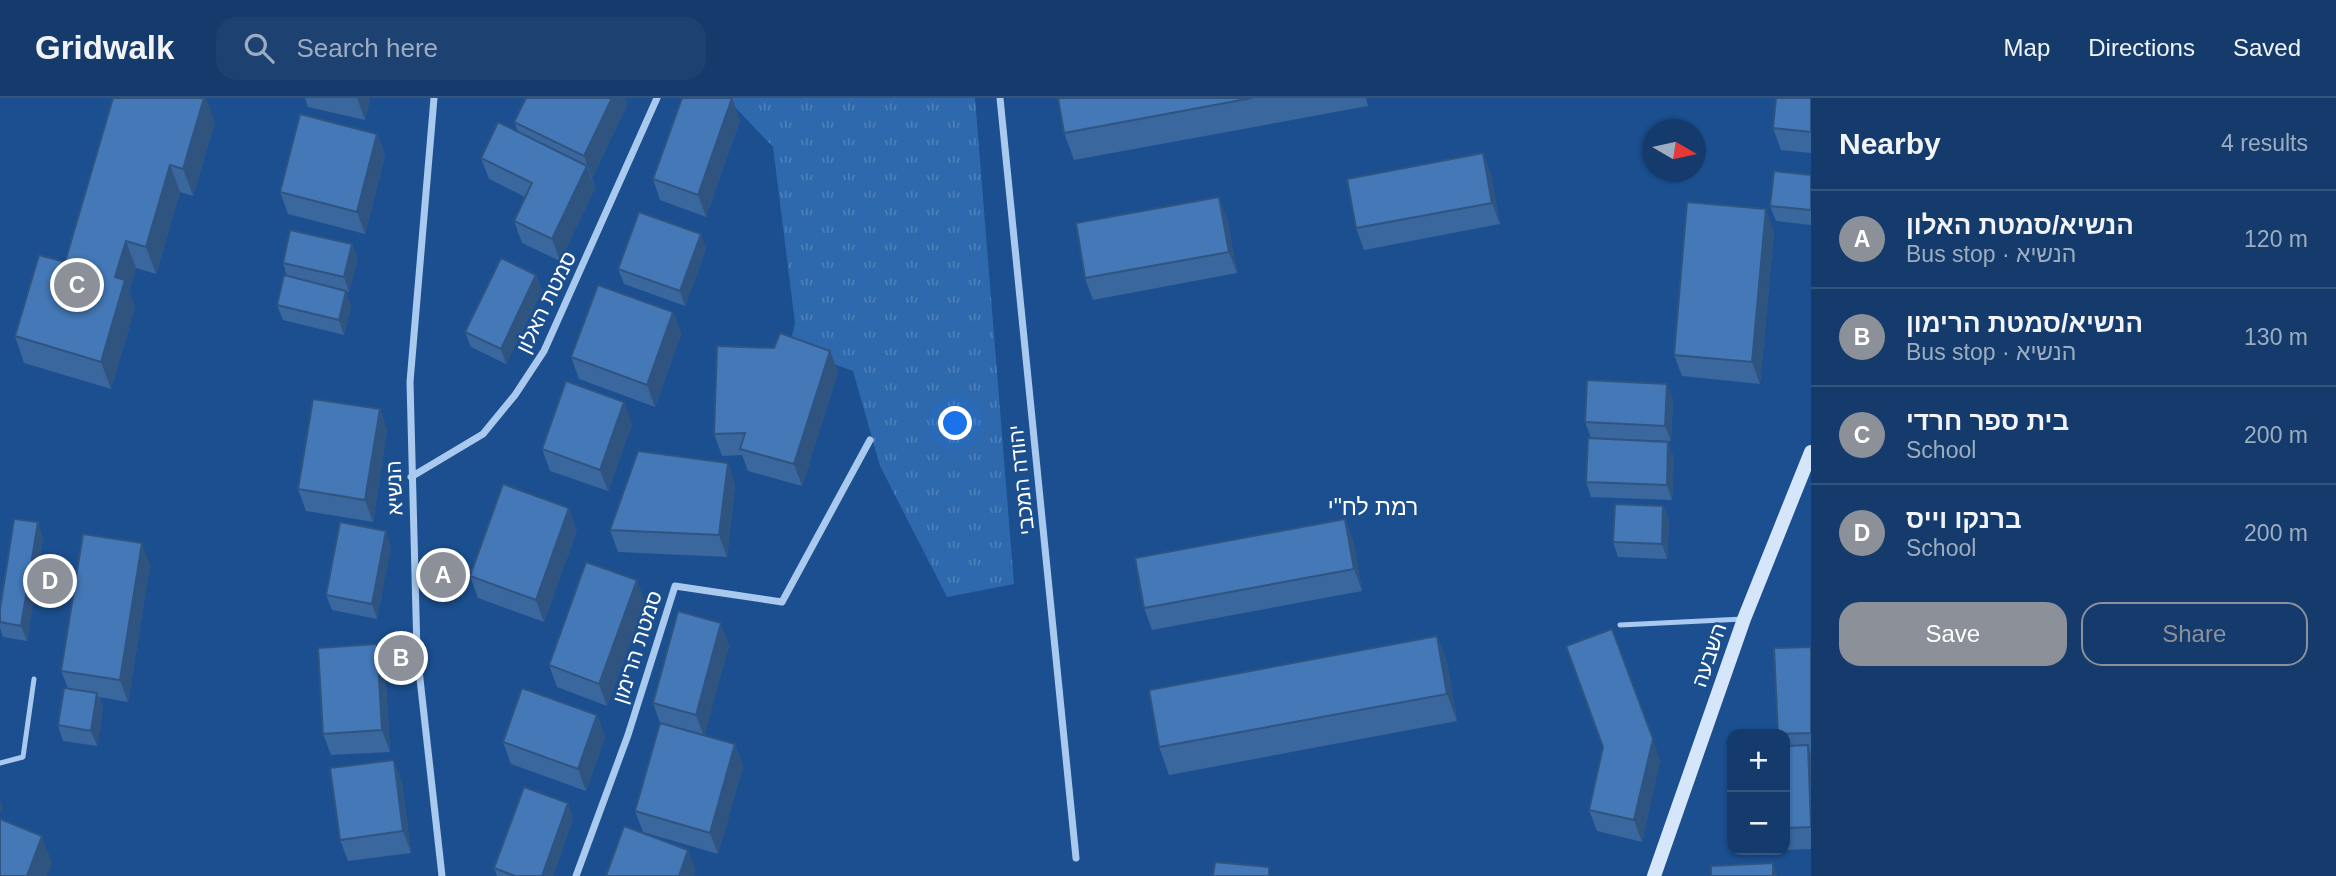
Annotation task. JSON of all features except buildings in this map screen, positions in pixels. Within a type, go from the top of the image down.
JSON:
[{"type":"main road","name":"השבעה","points":[[1654,876],[1744,619],[1811,453]]},
{"type":"street","name":"הנשיא","points":[[435,98],[410,382],[417,652],[442,876]]},
{"type":"street","name":"סמטת האלון","points":[[411,477],[483,434],[515,396],[544,351],[657,98]]},
{"type":"street","name":"יהודה המכבי","points":[[1000,98],[1076,859]]},
{"type":"street","name":"סמטת הרימון","points":[[576,876],[628,735],[675,586],[782,602],[870,440]]},
{"type":"lane","points":[[1620,625],[1744,619]]},
{"type":"lane","points":[[0,764],[23,757],[34,679]]},
{"type":"green space","points":[[732,98],[975,98],[1014,584],[947,597],[880,466],[853,371],[789,348],[795,323],[773,147],[732,104]]},
{"type":"place","name":"בית ספר חרדי","points":[[77,285]]},
{"type":"place","name":"הנשיא/סמטת האלון","points":[[443,575]]},
{"type":"place","name":"ברנקו וייס","points":[[50,581]]},
{"type":"place","name":"הנשיא/סמטת הרימון","points":[[401,658]]},
{"type":"district","name":"רמת לח\"י","points":[[1373,507]]}]
